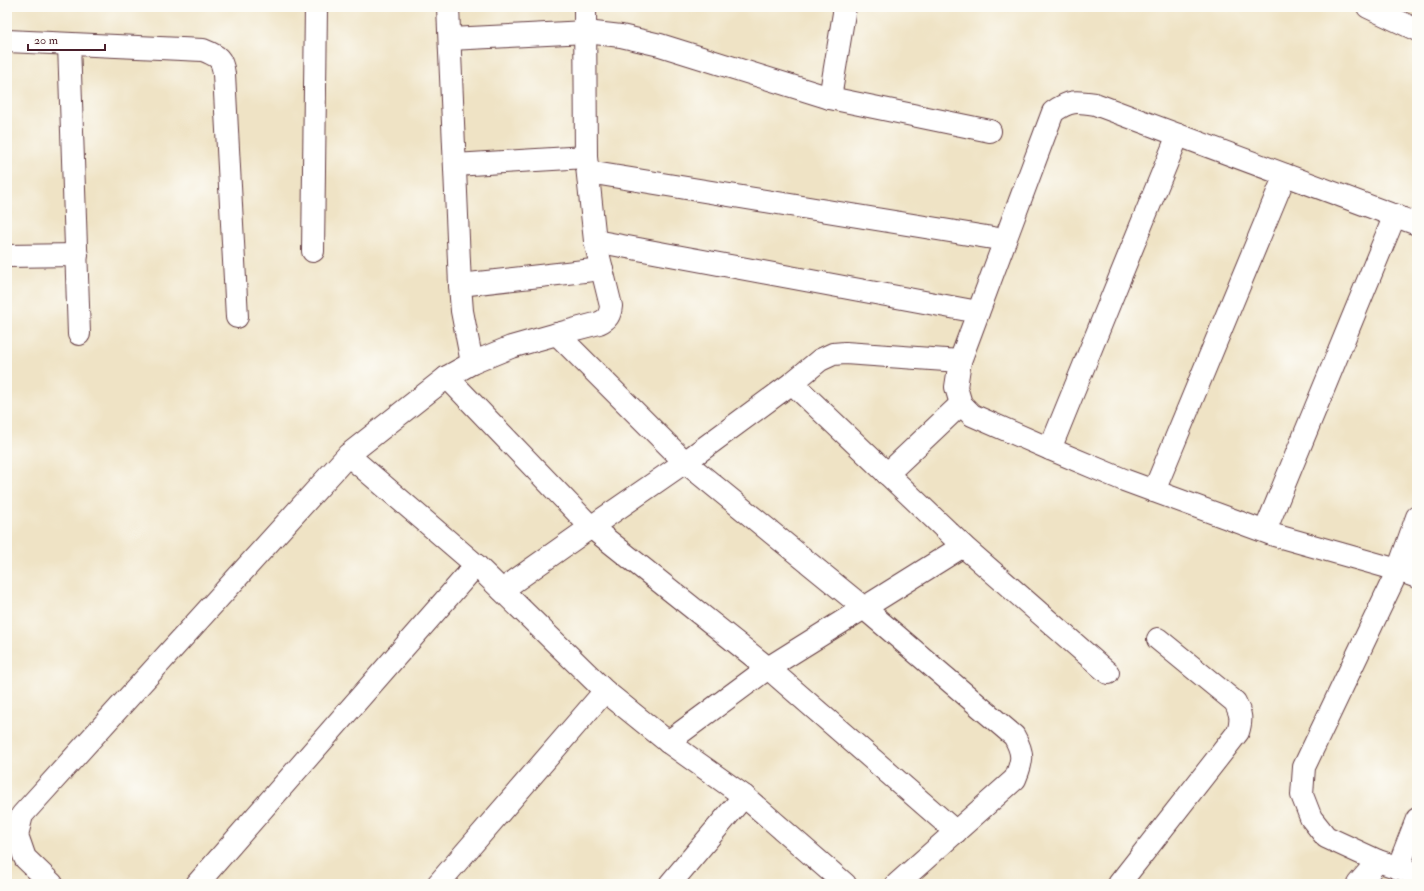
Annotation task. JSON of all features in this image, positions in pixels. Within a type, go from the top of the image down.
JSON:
[{"type":"street","points":[[313,251],[316,7]]},
{"type":"street","points":[[448,7],[460,285],[462,311],[472,362]]},
{"type":"street","points":[[52,884],[25,858],[17,835],[22,816],[348,455],[447,377],[472,362],[511,347],[599,323],[606,320],[610,314],[611,306],[594,241],[587,164],[585,7]]},
{"type":"street","points":[[830,98],[845,7]]},
{"type":"street","points":[[1368,7],[1417,30]]},
{"type":"street","points":[[450,39],[586,32],[621,36],[660,45],[830,98],[990,131]]},
{"type":"street","points":[[7,41],[203,50],[214,54],[223,62],[237,317]]},
{"type":"street","points":[[69,44],[79,334]]},
{"type":"street","points":[[1408,573],[1264,531],[1154,491],[1050,449],[972,415],[962,404],[956,387],[960,361],[1005,240],[1054,112],[1064,104],[1078,101],[1095,104],[1417,224]]},
{"type":"street","points":[[1050,449],[1178,135]]},
{"type":"street","points":[[455,165],[587,164],[1005,240]]},
{"type":"street","points":[[1154,491],[1285,175]]},
{"type":"street","points":[[1264,531],[1395,215]]},
{"type":"street","points":[[594,241],[978,312]]},
{"type":"street","points":[[7,256],[77,254]]},
{"type":"street","points":[[460,285],[602,269]]},
{"type":"street","points":[[557,334],[685,462],[864,608],[1014,736],[1022,749],[1020,766],[1015,779],[897,884]]},
{"type":"street","points":[[502,590],[685,462],[792,383],[820,360],[833,354],[845,353],[960,361]]},
{"type":"street","points":[[447,377],[591,527],[768,668],[956,832]]},
{"type":"street","points":[[792,383],[963,546],[1108,673]]},
{"type":"street","points":[[887,474],[962,404]]},
{"type":"street","points":[[348,455],[476,565],[604,691],[668,742],[744,796],[845,884]]},
{"type":"street","points":[[1417,517],[1408,573],[1304,767],[1302,796],[1311,818],[1326,837],[1378,861],[1408,871],[1417,819]]},
{"type":"street","points":[[668,742],[768,668],[963,546]]},
{"type":"street","points":[[197,884],[476,565]]},
{"type":"street","points":[[1119,884],[1238,732],[1241,720],[1240,711],[1235,702],[1158,639]]},
{"type":"street","points":[[438,884],[604,691]]},
{"type":"street","points":[[670,884],[744,796]]},
{"type":"street","points":[[1358,884],[1378,861]]}]
